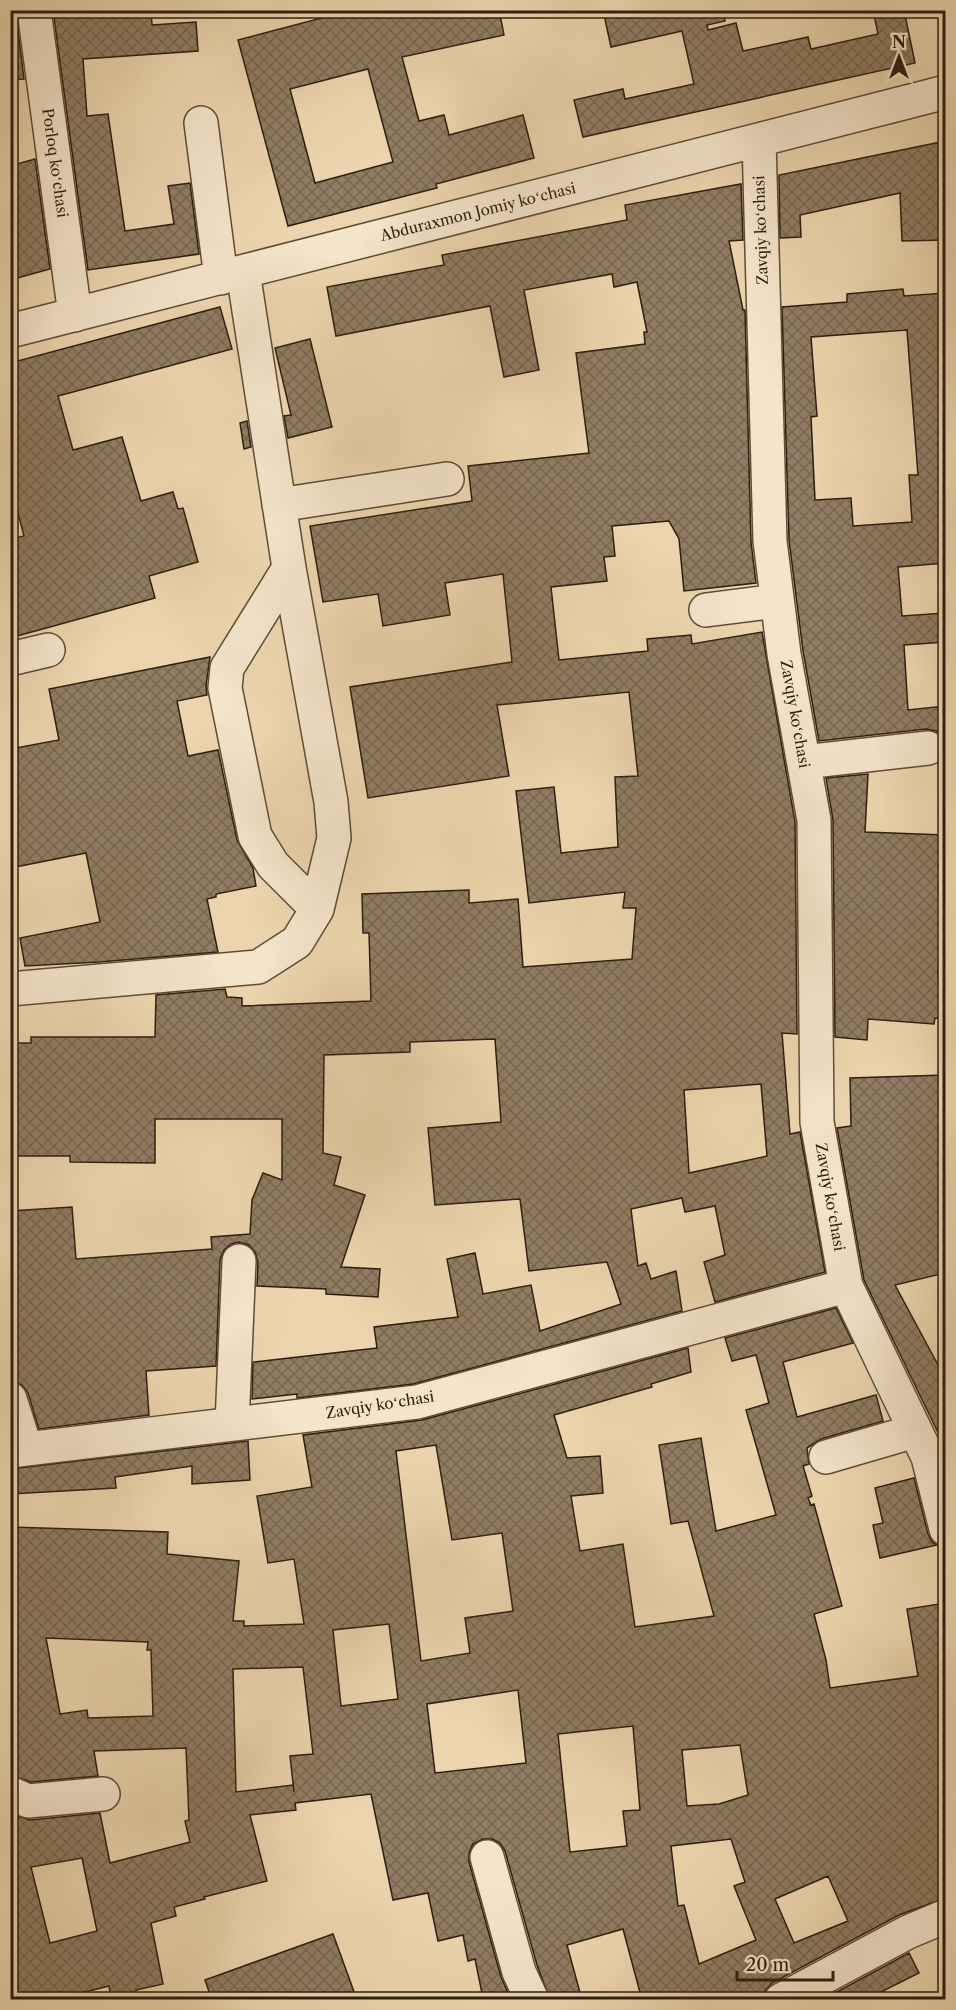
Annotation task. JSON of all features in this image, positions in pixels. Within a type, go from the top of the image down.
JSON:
[{"type":"street","name":"Porloq koʻchasi","points":[[34,10],[75,315]]},
{"type":"street","name":"Abduraxmon Jomiy koʻchasi","points":[[10,331],[945,92]]},
{"type":"street","points":[[10,989],[258,967],[297,942],[316,909],[334,838],[332,814],[279,505],[201,123]]},
{"type":"street","name":"Zavqiy koʻchasi","points":[[759,140],[770,541],[784,654],[814,820],[817,1122],[846,1286],[930,1445],[945,1529]]},
{"type":"street","points":[[279,505],[447,479]]},
{"type":"street","points":[[289,568],[227,668],[225,688],[255,836],[273,865],[316,909]]},
{"type":"street","points":[[706,610],[777,601]]},
{"type":"street","points":[[10,659],[48,650]]},
{"type":"street","points":[[804,762],[928,748]]},
{"type":"street","points":[[232,1424],[239,1261]]},
{"type":"street","name":"Zavqiy koʻchasi","points":[[18,1450],[417,1402],[846,1286]]},
{"type":"street","points":[[10,1399],[18,1450]]},
{"type":"street","points":[[826,1457],[930,1445]]},
{"type":"street","points":[[10,1793],[28,1801],[103,1794]]},
{"type":"street","points":[[488,1857],[519,1972],[532,2000]]},
{"type":"street","points":[[781,2000],[908,1932],[945,1916]]},
{"type":"building","points":[[53,10],[151,10],[152,25],[196,22],[198,51],[83,59],[87,116],[108,114],[125,231],[174,224],[168,186],[190,183],[199,254],[88,270]]},
{"type":"building","points":[[352,10],[499,10],[504,35],[402,57],[419,121],[444,115],[449,135],[523,115],[534,158],[436,184],[437,188],[288,226],[238,40]],"holes":[[[368,69],[393,162],[315,183],[290,89]]]},
{"type":"building","points":[[603,10],[724,10],[725,21],[707,25],[708,30],[736,23],[743,51],[808,37],[811,49],[878,34],[873,10],[904,10],[915,63],[583,137],[574,100],[623,89],[625,99],[694,84],[682,31],[611,47]]},
{"type":"building","points":[[10,31],[18,31],[24,79],[10,80]]},
{"type":"building","points":[[941,142],[945,165],[945,240],[902,241],[900,193],[800,215],[801,237],[780,238],[779,175]]},
{"type":"building","points":[[35,159],[50,269],[10,280],[10,166]]},
{"type":"building","points":[[741,184],[743,240],[729,241],[743,310],[745,310],[751,542],[756,583],[684,591],[679,539],[669,521],[612,526],[615,556],[604,557],[607,581],[551,587],[559,660],[648,651],[647,639],[691,635],[692,644],[762,632],[795,822],[797,1034],[782,1033],[790,1134],[800,1132],[825,1272],[715,1302],[704,1262],[725,1255],[715,1206],[685,1212],[682,1198],[631,1209],[638,1266],[646,1263],[651,1279],[676,1271],[682,1311],[413,1384],[297,1398],[297,1394],[252,1399],[253,1362],[377,1348],[374,1327],[458,1317],[447,1259],[475,1253],[483,1294],[531,1285],[540,1331],[621,1304],[607,1262],[529,1271],[520,1199],[435,1205],[428,1128],[501,1122],[495,1039],[410,1042],[410,1052],[324,1055],[323,1153],[341,1157],[334,1185],[365,1195],[341,1267],[380,1269],[378,1297],[326,1294],[326,1289],[257,1286],[258,1262],[255,1252],[249,1245],[239,1242],[231,1244],[224,1250],[220,1260],[216,1366],[146,1371],[149,1415],[39,1429],[28,1393],[22,1385],[10,1381],[10,1211],[72,1207],[76,1259],[212,1249],[211,1237],[250,1234],[252,1200],[263,1173],[282,1180],[282,1119],[155,1119],[155,1163],[70,1162],[70,1156],[10,1156],[10,1043],[31,1043],[31,1037],[155,1037],[156,995],[225,989],[227,997],[242,998],[242,1006],[371,1001],[369,933],[363,933],[362,894],[469,890],[469,903],[518,899],[523,967],[632,959],[636,908],[623,908],[625,892],[529,903],[516,791],[554,787],[561,853],[618,847],[615,777],[638,776],[629,692],[497,705],[509,776],[368,798],[350,687],[512,662],[503,574],[445,583],[450,615],[383,626],[378,594],[323,602],[310,526],[472,501],[468,466],[589,453],[576,353],[645,344],[644,332],[647,332],[637,282],[614,287],[612,274],[524,290],[539,370],[504,377],[490,306],[336,336],[327,287],[444,265],[442,255],[627,220],[625,205]],"holes":[[[761,1084],[767,1156],[689,1173],[684,1090]]]},
{"type":"building","points":[[903,289],[904,296],[945,293],[945,563],[898,567],[902,616],[945,613],[945,642],[904,645],[908,710],[945,706],[945,743],[943,736],[936,731],[926,729],[819,741],[803,651],[789,540],[782,307],[847,302],[847,294]],"holes":[[[907,330],[918,475],[909,475],[912,522],[853,526],[851,498],[815,500],[811,417],[817,416],[811,337]]]},
{"type":"building","points":[[220,307],[232,349],[58,396],[73,450],[122,437],[141,501],[173,492],[178,509],[183,508],[198,562],[149,576],[155,598],[10,638],[10,539],[24,536],[10,482],[10,363]]},
{"type":"building","points":[[310,339],[332,427],[288,438],[284,416],[291,415],[275,348]]},
{"type":"building","points":[[247,421],[251,447],[244,449],[240,423]]},
{"type":"building","points":[[210,657],[207,695],[177,701],[188,756],[218,750],[237,840],[253,868],[256,886],[216,894],[216,897],[207,899],[218,952],[25,966],[20,938],[100,922],[86,853],[10,868],[10,749],[59,740],[49,689]]},
{"type":"building","points":[[868,774],[865,832],[945,835],[945,907],[941,906],[938,977],[945,977],[945,1019],[935,1018],[934,1024],[868,1019],[867,1040],[835,1037],[833,820],[826,778]]},
{"type":"building","points":[[945,1075],[945,1273],[895,1285],[945,1378],[945,1447],[864,1280],[837,1128],[851,1126],[850,1078]]},
{"type":"building","points":[[836,1308],[853,1343],[783,1362],[797,1417],[876,1395],[883,1421],[821,1439],[807,1448],[809,1464],[803,1466],[812,1496],[808,1498],[811,1505],[814,1504],[842,1606],[814,1614],[826,1660],[830,1688],[918,1676],[907,1609],[939,1604],[945,1642],[945,1898],[899,1915],[772,1983],[765,1991],[762,2000],[642,2000],[623,1929],[567,1945],[582,2000],[550,2000],[537,1965],[505,1851],[500,1843],[492,1839],[483,1839],[473,1844],[469,1853],[469,1862],[501,1977],[508,1993],[483,1998],[475,1959],[468,1961],[463,1935],[438,1941],[428,1893],[393,1900],[371,1794],[295,1803],[296,1810],[250,1815],[267,1881],[174,1907],[176,1916],[151,1923],[163,1984],[136,1990],[138,2000],[111,2000],[109,1986],[53,2000],[10,2000],[10,1814],[30,1820],[100,1813],[110,1863],[190,1842],[185,1821],[189,1820],[186,1748],[94,1751],[98,1776],[31,1782],[10,1775],[10,1527],[168,1532],[167,1554],[239,1561],[233,1621],[244,1621],[244,1626],[304,1624],[294,1559],[268,1563],[257,1496],[312,1487],[303,1435],[422,1420],[688,1348],[691,1372],[651,1384],[652,1387],[554,1415],[567,1458],[600,1456],[603,1493],[571,1496],[580,1551],[623,1544],[635,1627],[714,1616],[688,1521],[671,1524],[659,1445],[701,1438],[716,1531],[776,1515],[746,1410],[769,1403],[756,1355],[732,1361],[725,1338]],"holes":[[[436,1445],[452,1540],[502,1533],[513,1611],[465,1618],[470,1653],[421,1661],[396,1451]],[[389,1624],[398,1699],[341,1706],[333,1630]],[[46,1638],[148,1642],[147,1650],[151,1650],[153,1716],[88,1718],[87,1710],[60,1714]],[[303,1667],[313,1754],[290,1756],[294,1792],[293,1785],[236,1792],[233,1669]],[[518,1690],[526,1763],[435,1773],[427,1704]],[[633,1726],[640,1810],[623,1811],[627,1846],[570,1852],[558,1734]],[[740,1745],[748,1795],[719,1804],[687,1806],[682,1750]],[[731,1839],[745,1882],[734,1886],[756,1940],[699,1964],[684,1905],[678,1906],[671,1846]],[[82,1858],[97,1931],[50,1943],[31,1867]],[[828,1876],[848,1921],[794,1943],[775,1899]]]},
{"type":"building","points":[[248,1441],[250,1480],[192,1484],[192,1466],[115,1477],[116,1488],[10,1494],[10,1469]]},
{"type":"building","points":[[914,1478],[928,1534],[932,1542],[937,1545],[880,1558],[873,1525],[883,1523],[875,1488]]},
{"type":"building","points":[[333,1934],[357,2000],[212,2000],[205,1980]]},
{"type":"building","points":[[909,1953],[919,1973],[865,2000],[822,2000]]}]
